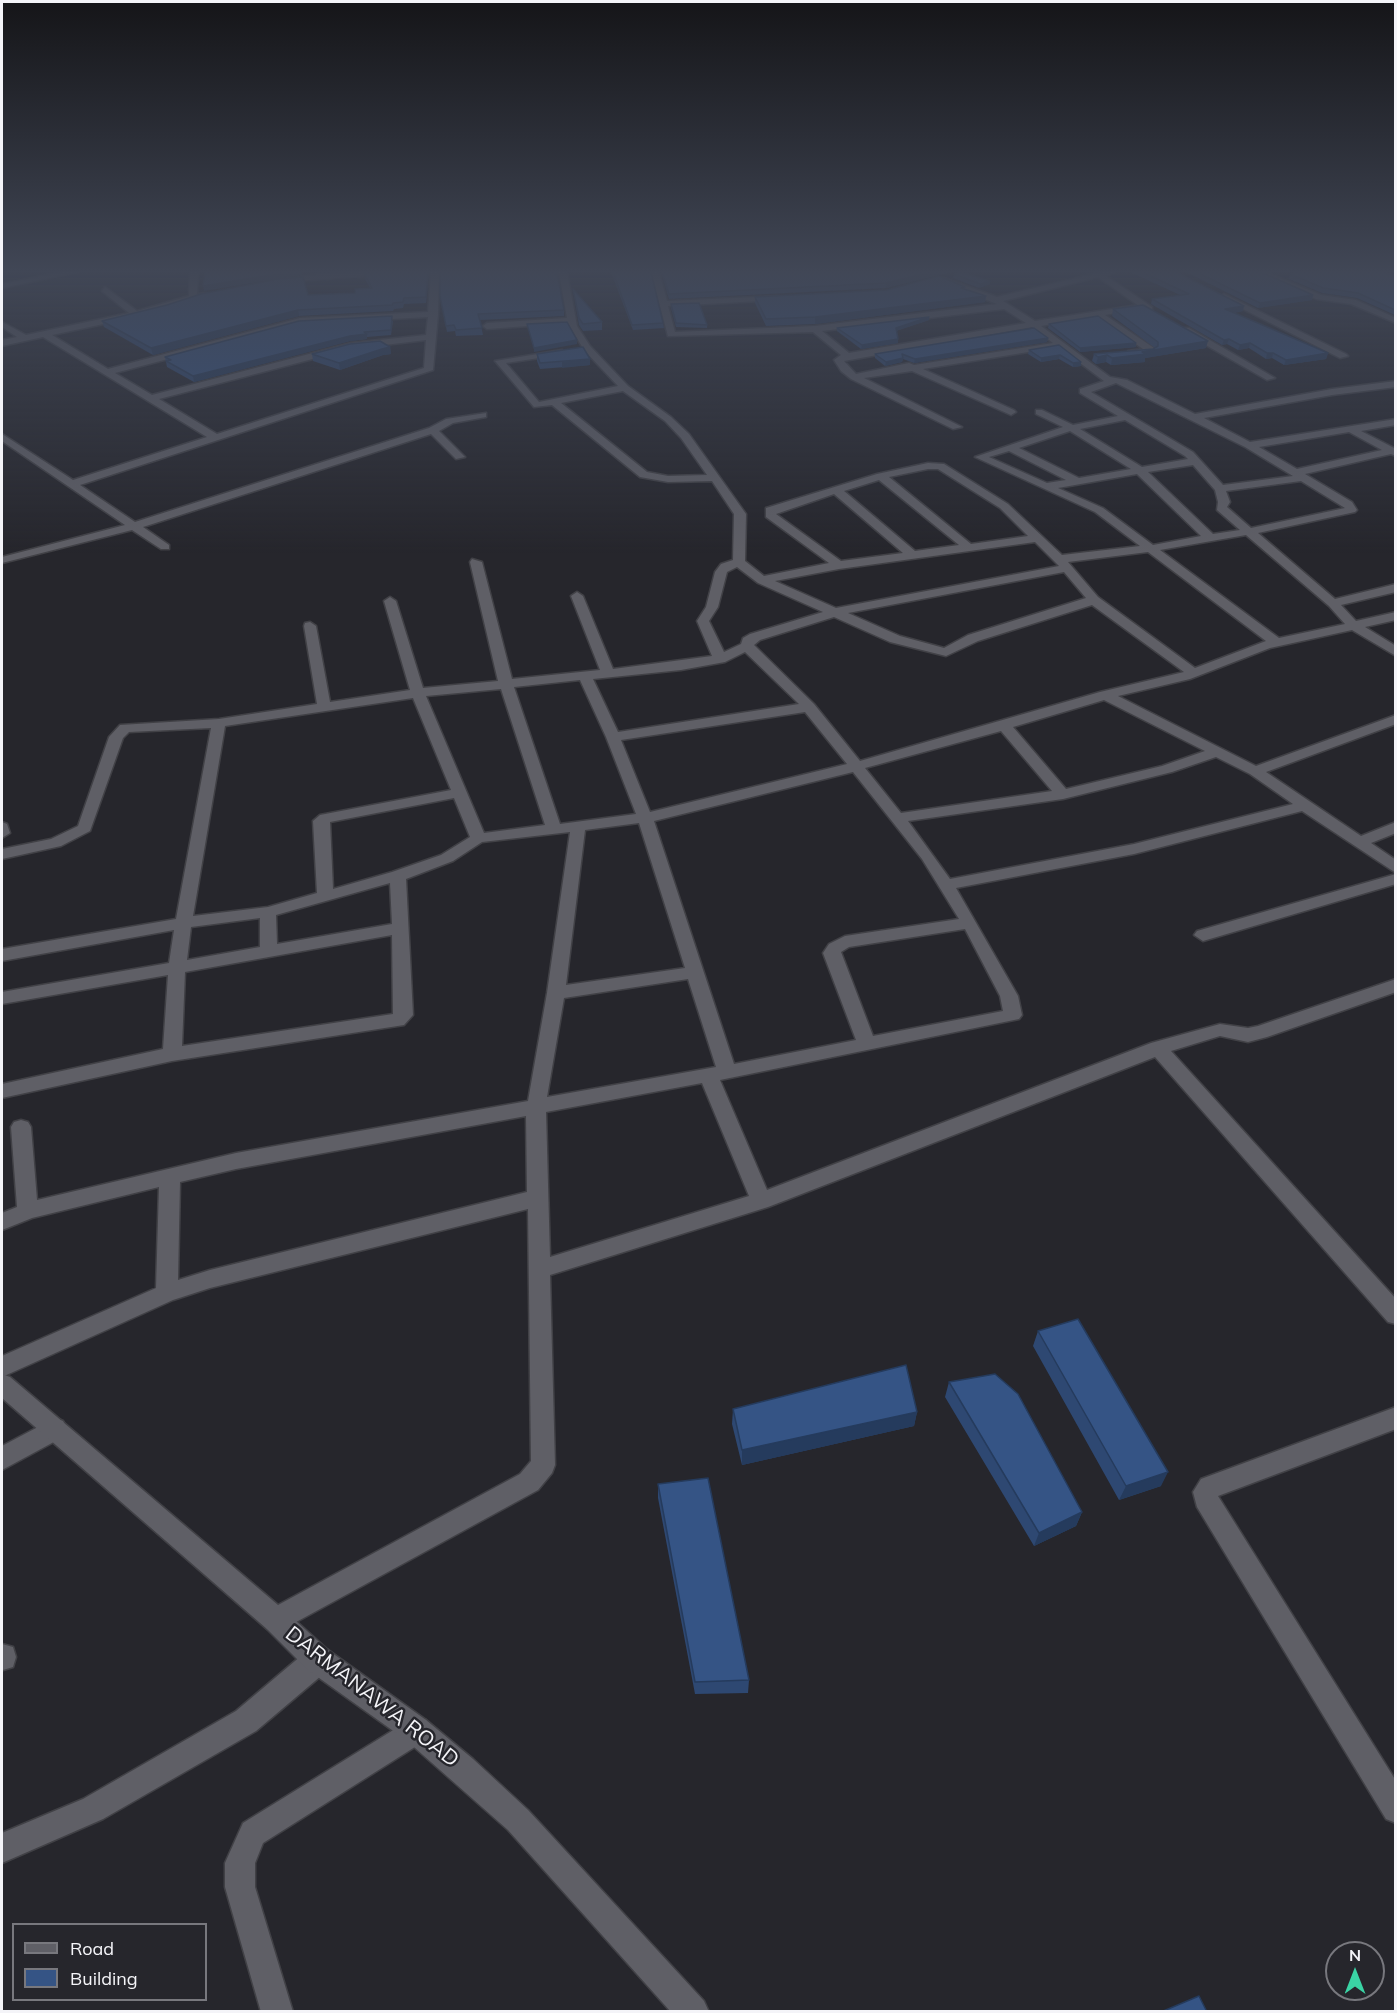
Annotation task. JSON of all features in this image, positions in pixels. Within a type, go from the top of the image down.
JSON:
[{"type":"street","points":[[97,366],[214,437]]},
{"type":"street","points":[[107,372],[130,366]]},
{"type":"street","points":[[153,398],[275,366]]},
{"type":"street","points":[[72,484],[428,370],[428,366]]},
{"type":"street","points":[[504,366],[536,405],[625,388]]},
{"type":"street","points":[[604,366],[625,388],[674,424],[716,478],[737,509],[739,562],[762,580],[895,639],[946,652],[988,633],[1094,600]]},
{"type":"street","points":[[842,366],[854,377],[957,427]]},
{"type":"street","points":[[854,377],[909,366],[1011,412]]},
{"type":"street","points":[[2,854],[55,843],[85,828],[120,731],[125,728],[219,723],[418,693],[609,675],[720,659],[747,646],[748,641],[755,637],[836,612],[1063,563],[1247,532],[1351,510],[1348,504],[1302,474],[1196,417],[1112,379],[1090,366]]},
{"type":"street","points":[[1249,366],[1270,378]]},
{"type":"street","points":[[1112,379],[1083,391],[1197,460],[1220,489],[1224,502],[1221,508],[1333,603],[1352,624],[1395,652]]},
{"type":"street","points":[[1196,417],[1332,392],[1395,384]]},
{"type":"street","points":[[554,402],[644,475],[668,479],[716,478]]},
{"type":"street","points":[[1039,412],[1071,428],[1138,469],[1210,538]]},
{"type":"street","points":[[2,560],[134,526],[433,430],[450,421],[483,415]]},
{"type":"street","points":[[1126,417],[1071,428],[980,458],[1099,510],[1147,549],[1276,642]]},
{"type":"street","points":[[1249,445],[1395,422]]},
{"type":"street","points":[[1348,428],[1394,452]]},
{"type":"street","points":[[433,430],[460,457]]},
{"type":"street","points":[[2,437],[165,547]]},
{"type":"street","points":[[1009,447],[1075,480]]},
{"type":"street","points":[[1220,489],[1302,474],[1394,452]]},
{"type":"street","points":[[1048,486],[1197,460]]},
{"type":"street","points":[[839,565],[769,512],[881,476],[928,466],[940,466],[1004,506],[1063,563],[1094,600],[1194,673]]},
{"type":"street","points":[[881,476],[968,547]]},
{"type":"street","points":[[836,490],[913,555]]},
{"type":"street","points":[[762,580],[839,565],[1038,538]]},
{"type":"street","points":[[476,562],[506,684],[554,829]]},
{"type":"street","points":[[720,659],[703,621],[712,607],[721,572],[725,567],[739,562]]},
{"type":"street","points":[[1333,603],[1395,588]]},
{"type":"street","points":[[577,596],[609,675]]},
{"type":"street","points":[[390,601],[418,693],[478,838]]},
{"type":"street","points":[[2,955],[184,923],[268,912],[398,876],[447,858],[478,838],[645,818],[858,766],[1004,726],[1105,695],[1194,673],[1276,642],[1395,616]]},
{"type":"street","points":[[310,626],[324,707]]},
{"type":"street","points":[[2,1222],[28,1211],[236,1161],[717,1074],[1012,1015],[1014,1010],[1009,996],[970,923],[898,818],[809,707],[747,646]]},
{"type":"street","points":[[585,677],[613,738],[645,818],[694,972],[717,1074],[761,1201]]},
{"type":"street","points":[[1105,695],[1255,771],[1361,842],[1395,868]]},
{"type":"street","points":[[613,738],[809,707]]},
{"type":"street","points":[[1255,771],[1395,719]]},
{"type":"street","points":[[172,1054],[177,967],[196,841],[219,723]]},
{"type":"street","points":[[1004,726],[1063,794]]},
{"type":"street","points":[[898,818],[1063,794],[1167,769],[1219,751]]},
{"type":"street","points":[[325,898],[321,821],[459,793]]},
{"type":"street","points":[[946,885],[1134,849],[1306,805]]},
{"type":"street","points":[[2,827],[2,833]]},
{"type":"street","points":[[276,1620],[529,1482],[538,1474],[543,1465],[536,1108],[556,993],[578,827]]},
{"type":"street","points":[[1361,842],[1395,827]]},
{"type":"street","points":[[2,1091],[172,1054],[398,1020],[404,1015],[398,876]]},
{"type":"street","points":[[1203,935],[1395,879]]},
{"type":"street","points":[[268,912],[269,951]]},
{"type":"street","points":[[867,1044],[832,953],[835,948],[845,942],[970,923]]},
{"type":"street","points":[[2,998],[399,928]]},
{"type":"street","points":[[556,993],[694,972]]},
{"type":"street","points":[[540,1269],[761,1201],[1158,1048],[1220,1030],[1248,1035],[1261,1032],[1395,985]]},
{"type":"street","points":[[1158,1048],[1395,1315]]},
{"type":"street","points":[[21,1127],[28,1211]]},
{"type":"street","points":[[167,1293],[170,1176]]},
{"type":"street","points":[[2,1367],[167,1293],[210,1279],[538,1198]]},
{"type":"street","name":"DARMANAWA ROAD","points":[[2,1384],[276,1620],[318,1660],[416,1730],[518,1820],[693,2012]]},
{"type":"street","points":[[1395,1418],[1210,1487],[1205,1492],[1212,1509],[1395,1809]]},
{"type":"street","points":[[2,1459],[55,1429]]},
{"type":"street","points":[[2,1848],[93,1809],[246,1721],[318,1660]]},
{"type":"street","points":[[277,2012],[240,1887],[240,1863],[253,1833],[416,1730]]},
{"type":"building","points":[[175,366],[232,366],[193,376]]},
{"type":"building","points":[[1078,1319],[1168,1472],[1126,1486],[1038,1331]]},
{"type":"building","points":[[906,1365],[917,1412],[742,1450],[733,1409]]},
{"type":"building","points":[[995,1374],[1018,1394],[1082,1512],[1039,1533],[949,1382]]},
{"type":"building","points":[[708,1478],[749,1680],[695,1682],[658,1484]]},
{"type":"building","points":[[1199,1996],[1207,2012],[1161,2012]]}]
